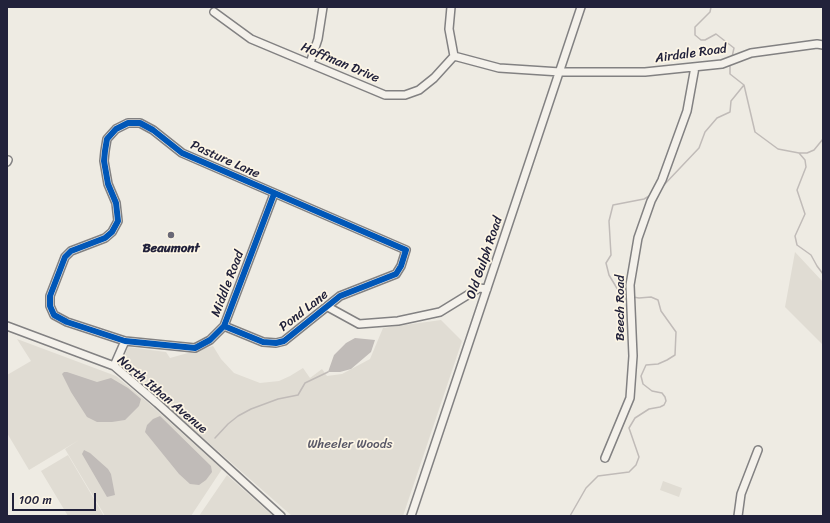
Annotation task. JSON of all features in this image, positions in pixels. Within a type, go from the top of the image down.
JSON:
[{"type":"street","points":[[310,63],[318,39],[323,7]]},
{"type":"street","points":[[452,7],[449,29],[454,56]]},
{"type":"street","name":"Old Gulph Road","points":[[411,516],[581,7]]},
{"type":"street","name":"Hoffman Drive","points":[[214,12],[251,39],[385,94],[399,96],[419,90],[434,78],[454,56]]},
{"type":"street","name":"Airdale Road","points":[[454,56],[499,68],[560,72],[645,72],[722,64],[752,53],[817,44],[823,45]]},
{"type":"street","name":"Beech Road","points":[[605,458],[630,398],[633,356],[632,303],[630,285],[638,238],[651,201],[662,180],[687,111],[695,67]]},
{"type":"street","name":"Pasture Lane","points":[[125,341],[67,322],[54,315],[50,306],[50,296],[64,257],[71,251],[105,238],[112,232],[118,221],[116,203],[108,184],[104,160],[107,139],[116,128],[128,123],[140,123],[153,130],[182,153],[406,250],[401,266],[396,274]]},
{"type":"street","name":"Middle Road","points":[[125,341],[195,348],[210,340],[224,326],[274,194]]},
{"type":"street","name":"Pond Lane","points":[[224,326],[263,342],[276,343],[284,341],[340,296],[396,274]]},
{"type":"street","points":[[328,307],[359,324],[398,321],[440,312],[479,288],[487,289]]},
{"type":"street","name":"North Ithan Avenue","points":[[7,326],[114,366],[157,403],[281,516]]},
{"type":"street","points":[[114,366],[125,341]]},
{"type":"street","points":[[738,516],[741,494],[758,450]]},
{"type":"green space","points":[[795,252],[823,282],[823,345],[785,307]]},
{"type":"green space","name":"Wheeler Woods","points":[[441,320],[462,341],[403,516],[292,516],[121,366],[128,347],[166,352],[170,358],[213,346],[221,359],[234,373],[260,383],[279,381],[303,368],[310,378],[322,369],[327,376],[342,374],[370,359],[383,328]]},
{"type":"green space","points":[[17,339],[116,376],[222,469],[191,516],[105,516],[65,449],[79,440],[29,470],[7,433],[7,375],[31,361]]},
{"type":"green space","points":[[68,455],[104,516],[68,516],[41,471]]},
{"type":"green space","points":[[227,475],[273,516],[199,516]]},
{"type":"green space","points":[[663,481],[682,488],[679,497],[660,490]]},
{"type":"shaded area","points":[[355,338],[375,340],[371,352],[351,369],[340,372],[328,372],[334,355],[346,343]]},
{"type":"shaded area","points":[[64,372],[97,382],[111,378],[128,388],[141,399],[139,406],[125,420],[97,422],[87,417],[71,392],[62,374]]},
{"type":"shaded area","points":[[160,416],[211,466],[212,472],[206,480],[199,485],[190,484],[179,474],[145,432],[147,425],[153,419]]},
{"type":"shaded area","points":[[84,450],[90,453],[108,469],[111,474],[115,495],[107,497],[82,454]]},
{"type":"waterway","points":[[711,7],[710,12],[695,27],[695,35],[701,40],[705,40],[716,34],[734,48],[732,57]]},
{"type":"waterway","points":[[730,64],[730,74],[744,85],[755,132],[778,149],[799,153],[805,160],[806,167],[797,190],[805,214],[795,236],[797,245],[811,255],[823,274]]},
{"type":"waterway","points":[[662,187],[699,148],[705,132],[717,118],[730,112],[731,101],[744,85]]},
{"type":"waterway","points":[[799,153],[807,153],[814,150],[823,139]]},
{"type":"waterway","points":[[627,295],[624,295],[618,290],[609,275],[606,263],[611,255],[609,221],[613,205],[644,199],[651,195]]},
{"type":"waterway","points":[[570,516],[586,488],[598,476],[629,472],[636,465],[639,457],[629,428],[635,418],[649,409],[664,405],[666,401],[662,393],[652,391],[643,384],[641,376],[646,365],[658,364],[675,355],[676,332],[661,311],[658,300],[651,297],[633,297]]},
{"type":"waterway","points":[[215,438],[238,416],[251,409],[278,399],[298,395],[305,383],[328,372]]},
{"type":"cycle path","points":[[224,326],[263,342],[276,343],[284,341],[340,296],[396,274],[401,266],[406,250],[182,153],[153,130],[140,123],[128,123],[116,129],[107,139],[105,151],[104,161],[108,184],[116,203],[118,221],[112,232],[105,238],[71,251],[65,257],[50,296],[50,306],[54,315],[67,322],[125,341],[195,348],[210,340],[224,326],[274,194]]},
{"type":"place","name":"Beaumont","points":[[171,235]]}]
